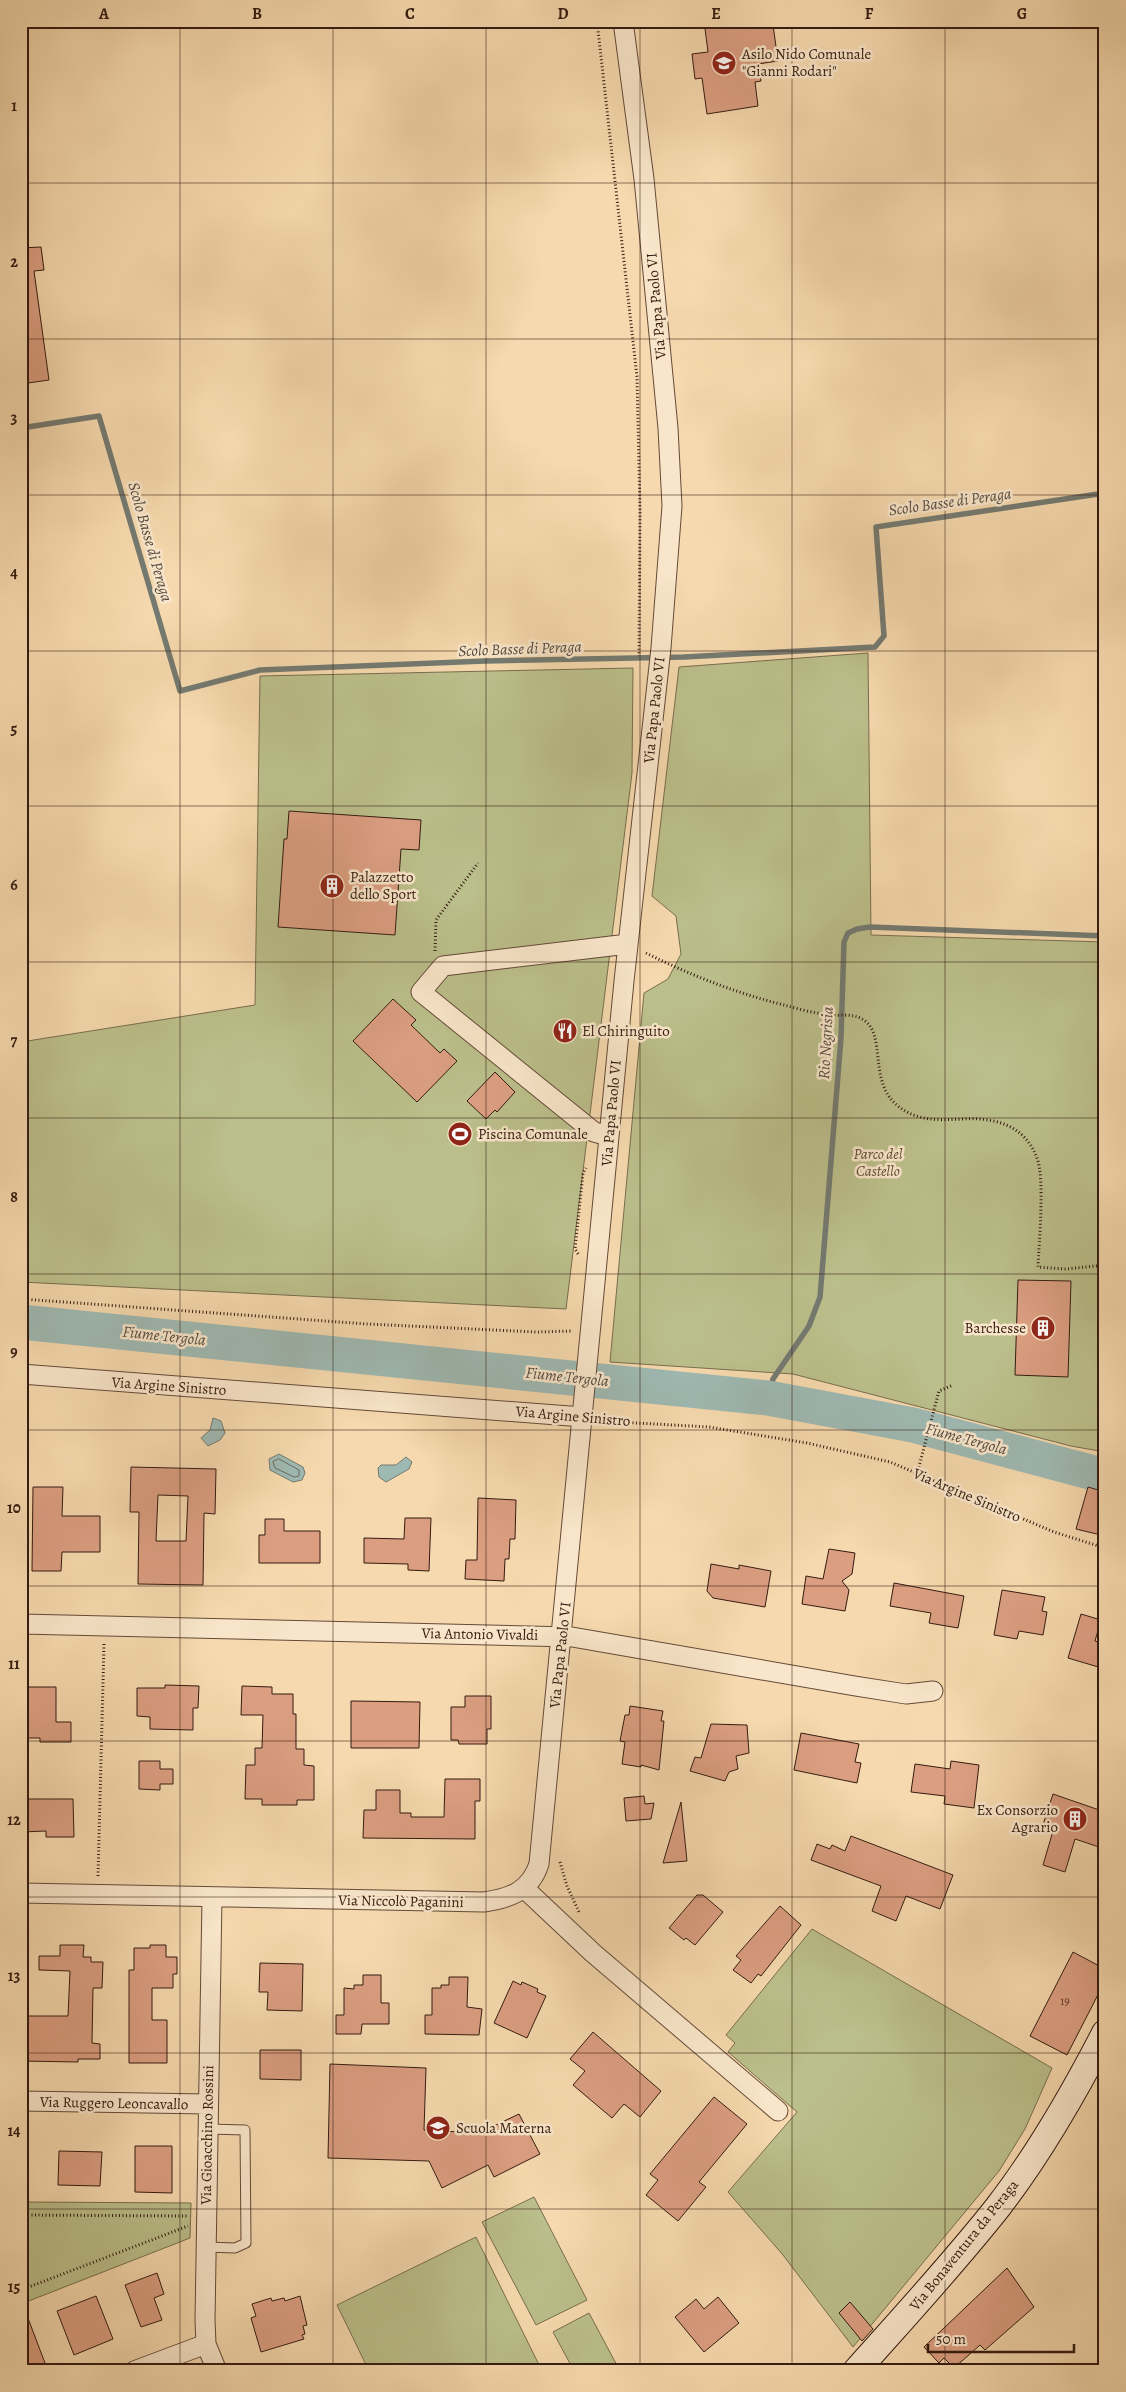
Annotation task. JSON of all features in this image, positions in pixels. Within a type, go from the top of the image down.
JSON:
[{"type":"main road","name":"Via Bonaventura da Peraga","points":[[856,2371],[946,2271],[998,2207],[1036,2151],[1105,2033]]},
{"type":"street","name":"Via Papa Paolo VI","points":[[525,1889],[535,1876],[539,1864],[562,1636],[594,1420],[584,1398],[628,944],[660,648],[672,506],[668,428],[644,179],[623,21]]},
{"type":"street","points":[[609,1136],[594,1132],[421,992],[443,966],[628,944]]},
{"type":"street","name":"Via Argine Sinistro","points":[[21,1374],[594,1420]]},
{"type":"street","name":"Via Antonio Vivaldi","points":[[21,1624],[562,1636],[906,1694],[933,1691]]},
{"type":"street","points":[[525,1889],[593,1953],[716,2056],[778,2111]]},
{"type":"street","name":"Via Niccolò Paganini","points":[[21,1893],[484,1902],[501,1900],[525,1889]]},
{"type":"street","name":"Via Gioacchino Rossini","points":[[212,1897],[206,2344],[217,2371]]},
{"type":"street","name":"Via Ruggero Leoncavallo","points":[[21,2101],[208,2104]]},
{"type":"street","points":[[134,2371],[206,2344]]},
{"type":"lane","points":[[206,2247],[236,2248],[246,2243],[245,2130],[208,2129]]},
{"type":"path","points":[[597,21],[636,378],[640,510],[640,649]]},
{"type":"path","points":[[434,977],[436,920],[478,863]]},
{"type":"path","points":[[628,944],[717,984],[784,1005],[864,1019],[874,1036],[878,1048],[880,1080],[886,1093],[898,1106],[912,1115],[928,1120],[982,1117],[998,1120],[1025,1138],[1033,1149],[1038,1160],[1040,1184],[1038,1267],[1066,1269],[1105,1265]]},
{"type":"path","points":[[21,1300],[368,1324],[536,1332],[570,1330]]},
{"type":"path","points":[[916,1474],[939,1391],[953,1385]]},
{"type":"path","name":"Via Argine Sinistro","points":[[594,1420],[709,1428],[807,1443],[890,1462],[1054,1532],[1105,1548]]},
{"type":"path","points":[[98,1876],[104,1637]]},
{"type":"path","points":[[559,1860],[567,1886],[582,1915]]},
{"type":"path","points":[[21,2215],[194,2216]]},
{"type":"path","points":[[21,2290],[194,2225]]},
{"type":"green space","name":"Parco del Castello","points":[[868,653],[871,935],[1105,942],[1105,1452],[1071,1446],[793,1374],[610,1362],[644,993],[668,979],[681,954],[676,916],[652,896],[679,667]]},
{"type":"green space","points":[[633,668],[632,773],[566,1309],[21,1282],[21,1042],[255,1005],[260,676]]},
{"type":"green space","points":[[812,1929],[1052,2068],[1025,2129],[999,2171],[853,2347],[783,2255],[728,2192],[797,2112],[728,2052],[735,2043],[726,2035]]},
{"type":"green space","points":[[534,2197],[587,2300],[536,2325],[482,2222]]},
{"type":"green space","points":[[21,2202],[191,2203],[190,2238],[21,2304]]},
{"type":"green space","points":[[476,2237],[542,2371],[369,2371],[337,2305]]},
{"type":"green space","points":[[589,2313],[620,2371],[574,2371],[553,2332]]},
{"type":"water","points":[[213,1418],[221,1421],[225,1433],[220,1440],[208,1446],[201,1438],[210,1430]]},
{"type":"water","points":[[279,1454],[303,1467],[305,1473],[302,1480],[293,1482],[270,1470],[269,1459]]},
{"type":"water","points":[[406,1457],[412,1462],[409,1469],[386,1482],[379,1477],[378,1468],[381,1465],[396,1465]]},
{"type":"building","points":[[704,21],[762,21],[762,26],[773,25],[778,61],[758,64],[761,81],[755,82],[758,106],[707,114],[702,78],[695,79],[692,54],[708,52]]},
{"type":"building","points":[[41,247],[44,270],[34,271],[49,380],[21,384],[21,248]]},
{"type":"building","name":"Palazzetto dello Sport","points":[[289,811],[421,820],[419,850],[401,849],[395,935],[278,927],[284,839],[287,839]]},
{"type":"building","points":[[393,999],[416,1020],[411,1025],[440,1053],[444,1049],[457,1061],[417,1102],[353,1041]]},
{"type":"building","points":[[557,1024],[572,1025],[571,1039],[556,1039]]},
{"type":"building","points":[[495,1072],[515,1092],[497,1112],[495,1110],[486,1119],[467,1101]]},
{"type":"building","name":"Barchesse","points":[[1018,1280],[1071,1281],[1068,1377],[1015,1375]]},
{"type":"building","points":[[131,1467],[216,1469],[215,1514],[204,1513],[203,1585],[138,1584],[139,1512],[130,1512]],"holes":[[[158,1495],[188,1496],[186,1541],[156,1541]]]},
{"type":"building","points":[[33,1487],[63,1487],[62,1516],[100,1516],[100,1552],[62,1552],[61,1571],[32,1571]]},
{"type":"building","points":[[1088,1487],[1105,1492],[1105,1536],[1076,1529]]},
{"type":"building","points":[[478,1498],[516,1500],[515,1539],[510,1539],[509,1559],[505,1559],[504,1581],[465,1579],[466,1560],[477,1560]]},
{"type":"building","points":[[405,1518],[431,1518],[429,1571],[408,1570],[408,1564],[364,1563],[364,1538],[404,1539]]},
{"type":"building","points":[[265,1519],[284,1519],[284,1531],[320,1531],[320,1563],[259,1563],[259,1535],[265,1535]]},
{"type":"building","points":[[829,1549],[855,1553],[852,1574],[842,1581],[849,1590],[845,1611],[802,1604],[806,1576],[823,1579]]},
{"type":"building","points":[[711,1564],[739,1569],[739,1565],[771,1571],[765,1607],[713,1598],[707,1591]]},
{"type":"building","points":[[894,1583],[964,1596],[958,1628],[929,1623],[931,1613],[890,1606]]},
{"type":"building","points":[[1002,1590],[1045,1597],[1042,1611],[1047,1612],[1043,1635],[1019,1631],[1017,1639],[994,1635]]},
{"type":"building","points":[[1081,1614],[1101,1620],[1095,1641],[1105,1644],[1105,1669],[1068,1658]]},
{"type":"building","points":[[165,1685],[199,1686],[198,1708],[193,1708],[193,1730],[150,1729],[150,1717],[137,1716],[137,1688],[165,1688]]},
{"type":"building","points":[[242,1686],[272,1687],[272,1694],[293,1694],[293,1714],[296,1714],[296,1749],[304,1749],[304,1765],[314,1766],[314,1800],[297,1800],[297,1805],[262,1805],[262,1799],[245,1799],[246,1765],[255,1765],[255,1748],[262,1748],[263,1715],[241,1715]]},
{"type":"building","points":[[28,1687],[56,1687],[56,1722],[71,1722],[71,1742],[40,1742],[40,1738],[21,1738],[21,1692],[28,1692]]},
{"type":"building","points":[[465,1696],[491,1696],[491,1729],[487,1729],[487,1744],[459,1744],[458,1740],[451,1740],[451,1707],[465,1707]]},
{"type":"building","points":[[351,1701],[420,1702],[419,1748],[351,1748]]},
{"type":"building","points":[[630,1706],[663,1711],[661,1721],[664,1721],[659,1770],[641,1765],[641,1767],[622,1764],[625,1742],[620,1741],[625,1715],[629,1715]]},
{"type":"building","points":[[711,1724],[747,1725],[749,1753],[736,1756],[738,1769],[729,1772],[725,1781],[690,1771],[695,1757],[701,1758]]},
{"type":"building","points":[[801,1733],[859,1744],[855,1762],[861,1763],[857,1783],[794,1770]]},
{"type":"building","points":[[139,1761],[160,1761],[160,1769],[173,1769],[173,1784],[160,1784],[160,1790],[139,1789]]},
{"type":"building","points":[[951,1761],[979,1765],[974,1808],[944,1804],[945,1796],[911,1792],[915,1764],[950,1769]]},
{"type":"building","points":[[445,1779],[480,1779],[480,1801],[475,1801],[475,1839],[363,1838],[364,1810],[376,1810],[376,1790],[400,1790],[400,1813],[411,1813],[411,1817],[444,1817]]},
{"type":"building","name":"Ex Consorzio Agrario","points":[[1053,1794],[1105,1812],[1105,1849],[1075,1839],[1065,1872],[1043,1865],[1053,1831],[1042,1828]]},
{"type":"building","points":[[644,1796],[645,1804],[654,1803],[651,1819],[626,1821],[624,1798]]},
{"type":"building","points":[[21,1799],[73,1799],[74,1837],[46,1837],[46,1831],[21,1832]]},
{"type":"building","points":[[681,1802],[687,1861],[663,1863]]},
{"type":"building","points":[[851,1836],[953,1875],[940,1909],[906,1896],[896,1921],[872,1911],[881,1886],[811,1860],[817,1844],[830,1849],[832,1845],[845,1851]]},
{"type":"building","points":[[697,1895],[703,1895],[723,1912],[695,1945],[686,1938],[684,1940],[669,1928]]},
{"type":"building","points":[[780,1906],[801,1925],[761,1976],[758,1974],[751,1983],[733,1970],[741,1960],[736,1956]]},
{"type":"building","points":[[60,1945],[84,1945],[83,1957],[91,1957],[91,1962],[103,1962],[102,1988],[93,1988],[92,2043],[100,2044],[100,2059],[78,2059],[78,2062],[21,2061],[21,2016],[68,2016],[70,1971],[39,1970],[39,1956],[60,1956]]},
{"type":"building","points":[[150,1945],[166,1945],[166,1957],[177,1957],[177,1974],[173,1974],[173,1988],[152,1988],[152,2020],[167,2020],[167,2063],[129,2063],[129,1970],[134,1970],[134,1948],[150,1948]]},
{"type":"building","points":[[1073,1952],[1105,1969],[1105,1981],[1067,2055],[1030,2036]]},
{"type":"building","points":[[260,1963],[303,1964],[302,2011],[267,2010],[268,1992],[259,1992]]},
{"type":"building","points":[[363,1975],[381,1975],[381,2003],[389,2003],[389,2024],[362,2024],[361,2034],[336,2034],[336,2015],[344,2015],[344,1988],[354,1989],[354,1985],[363,1985]]},
{"type":"building","points":[[449,1977],[468,1977],[467,2007],[482,2009],[479,2035],[425,2034],[425,2015],[432,2015],[432,1988],[441,1988],[441,1985],[449,1985]]},
{"type":"building","points":[[513,1981],[521,1985],[522,1982],[538,1989],[537,1992],[546,1996],[527,2038],[494,2023]]},
{"type":"building","points":[[593,2032],[661,2091],[640,2117],[624,2104],[612,2118],[573,2085],[585,2071],[570,2059]]},
{"type":"building","points":[[260,2050],[301,2050],[301,2080],[260,2079]]},
{"type":"building","points":[[330,2064],[426,2068],[424,2130],[479,2133],[519,2114],[540,2154],[494,2177],[488,2165],[442,2188],[429,2161],[328,2158]]},
{"type":"building","points":[[714,2097],[747,2124],[699,2182],[706,2187],[678,2221],[646,2195],[658,2180],[650,2174]]},
{"type":"building","points":[[135,2146],[172,2146],[172,2193],[135,2192]]},
{"type":"building","points":[[59,2151],[102,2152],[100,2186],[58,2185]]},
{"type":"building","points":[[1007,2268],[1034,2307],[985,2350],[980,2345],[954,2368],[944,2358],[939,2363],[924,2347]]},
{"type":"building","points":[[157,2273],[164,2294],[154,2298],[162,2320],[141,2327],[125,2285]]},
{"type":"building","points":[[96,2296],[113,2339],[74,2355],[57,2311]]},
{"type":"building","points":[[300,2296],[307,2325],[303,2326],[305,2334],[302,2335],[304,2339],[261,2352],[251,2318],[256,2316],[252,2304],[271,2298],[272,2301],[284,2298],[285,2301]]},
{"type":"building","points":[[718,2297],[739,2323],[704,2352],[675,2317],[696,2299],[704,2309]]},
{"type":"building","points":[[850,2302],[873,2329],[862,2341],[839,2313]]},
{"type":"building","points":[[21,2305],[23,2305],[48,2371],[21,2371]]},
{"type":"waterway","name":"Scolo Basse di Peraga","points":[[21,428],[99,416],[180,691],[260,670],[485,661],[684,657],[875,647],[884,636],[876,527],[1105,493]]},
{"type":"waterway","name":"Rio Negrisia","points":[[768,1398],[773,1379],[809,1326],[820,1297],[841,1038],[844,942],[848,933],[870,927],[1105,936]]},
{"type":"waterway","name":"Fiume Tergola","points":[[21,1322],[768,1398],[913,1425],[1105,1476]]},
{"type":"place","name":"Asilo Nido Comunale \"Gianni Rodari\"","points":[[724,63]]},
{"type":"place","name":"Palazzetto dello Sport","points":[[332,886]]},
{"type":"place","name":"El Chiringuito","points":[[565,1031]]},
{"type":"place","name":"Piscina Comunale","points":[[460,1134]]},
{"type":"place","name":"Barchesse","points":[[1043,1328]]},
{"type":"place","name":"Ex Consorzio Agrario","points":[[1075,1819]]},
{"type":"place","name":"Scuola Materna","points":[[438,2128]]}]
